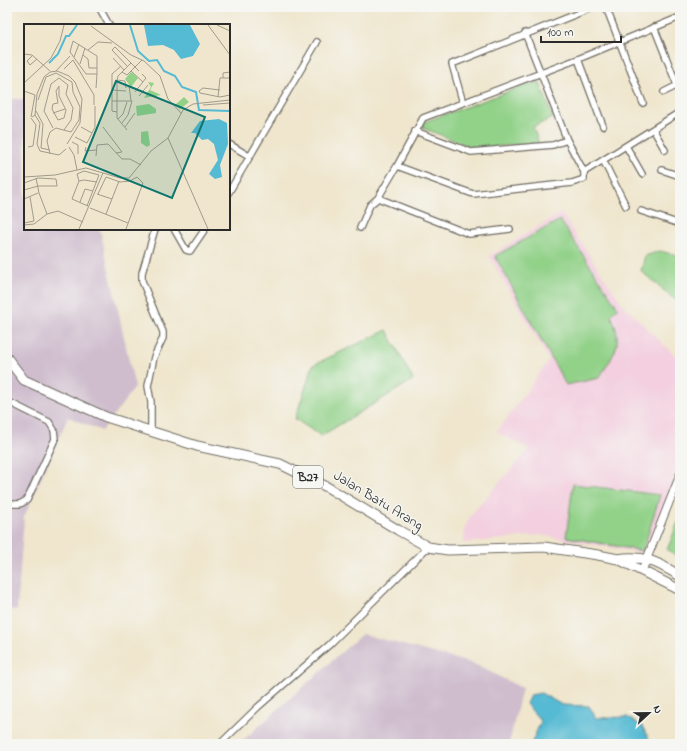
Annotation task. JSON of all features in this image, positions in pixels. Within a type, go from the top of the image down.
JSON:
[{"type":"main road","name":"Jalan Batu Arang","points":[[7,358],[24,380],[34,386],[106,417],[197,446],[280,464],[292,469],[327,487],[428,547],[448,550],[544,547],[618,559],[680,590]]},
{"type":"main road","name":"Jalan Batu Arang","points":[[618,559],[633,556],[648,560],[680,576]]},
{"type":"street","points":[[99,7],[108,24]]},
{"type":"street","points":[[463,103],[452,64],[526,33],[594,7]]},
{"type":"street","points":[[606,7],[618,42],[643,103]]},
{"type":"street","points":[[360,228],[370,205],[378,198],[397,166],[422,118],[541,74],[680,17]]},
{"type":"street","points":[[654,27],[679,85],[664,92]]},
{"type":"street","points":[[397,166],[473,194],[584,179],[584,172],[567,140],[526,33]]},
{"type":"street","points":[[230,190],[317,42]]},
{"type":"street","points":[[578,59],[603,126]]},
{"type":"street","points":[[584,172],[680,112]]},
{"type":"street","points":[[653,129],[665,150]]},
{"type":"street","points":[[415,131],[471,152],[553,145],[567,140]]},
{"type":"street","points":[[230,145],[249,156]]},
{"type":"street","points":[[626,146],[642,174]]},
{"type":"street","points":[[603,160],[626,206]]},
{"type":"street","points":[[662,170],[680,176]]},
{"type":"street","points":[[378,198],[469,234],[510,229]]},
{"type":"street","points":[[641,211],[680,224]]},
{"type":"street","points":[[151,431],[151,402],[148,386],[154,357],[163,338],[163,332],[142,281],[142,273],[155,230]]},
{"type":"street","points":[[175,230],[186,250],[190,251],[204,230]]},
{"type":"street","points":[[7,401],[49,422],[54,430],[55,439],[27,500],[20,504],[7,504]]},
{"type":"street","points":[[642,571],[648,560],[680,475]]},
{"type":"street","points":[[220,744],[328,645],[428,547]]},
{"type":"shaded area","points":[[7,99],[24,99],[24,230],[100,230],[135,387],[102,431],[68,417],[24,517],[17,610],[7,609]]},
{"type":"shaded area","points":[[561,213],[623,305],[680,360],[680,467],[645,554],[540,535],[464,543],[464,530],[470,516],[529,449],[497,432],[549,360],[489,256]]},
{"type":"shaded area","points":[[362,634],[474,664],[522,688],[509,744],[239,744]]},
{"type":"green space","points":[[535,82],[540,83],[553,118],[533,127],[539,143],[478,148],[468,146],[423,128],[424,122]]},
{"type":"green space","points":[[560,220],[618,308],[611,315],[617,334],[616,348],[599,378],[566,385],[495,256]]},
{"type":"green space","points":[[660,251],[680,256],[680,304],[641,271],[645,256]]},
{"type":"green space","points":[[387,330],[413,380],[321,436],[295,419],[313,365]]},
{"type":"green space","points":[[573,484],[660,495],[643,551],[566,537]]},
{"type":"green space","points":[[680,517],[680,558],[667,550]]},
{"type":"water","points":[[541,693],[562,705],[589,706],[596,718],[627,717],[642,726],[652,744],[531,744],[541,721],[526,704],[530,695]]}]
